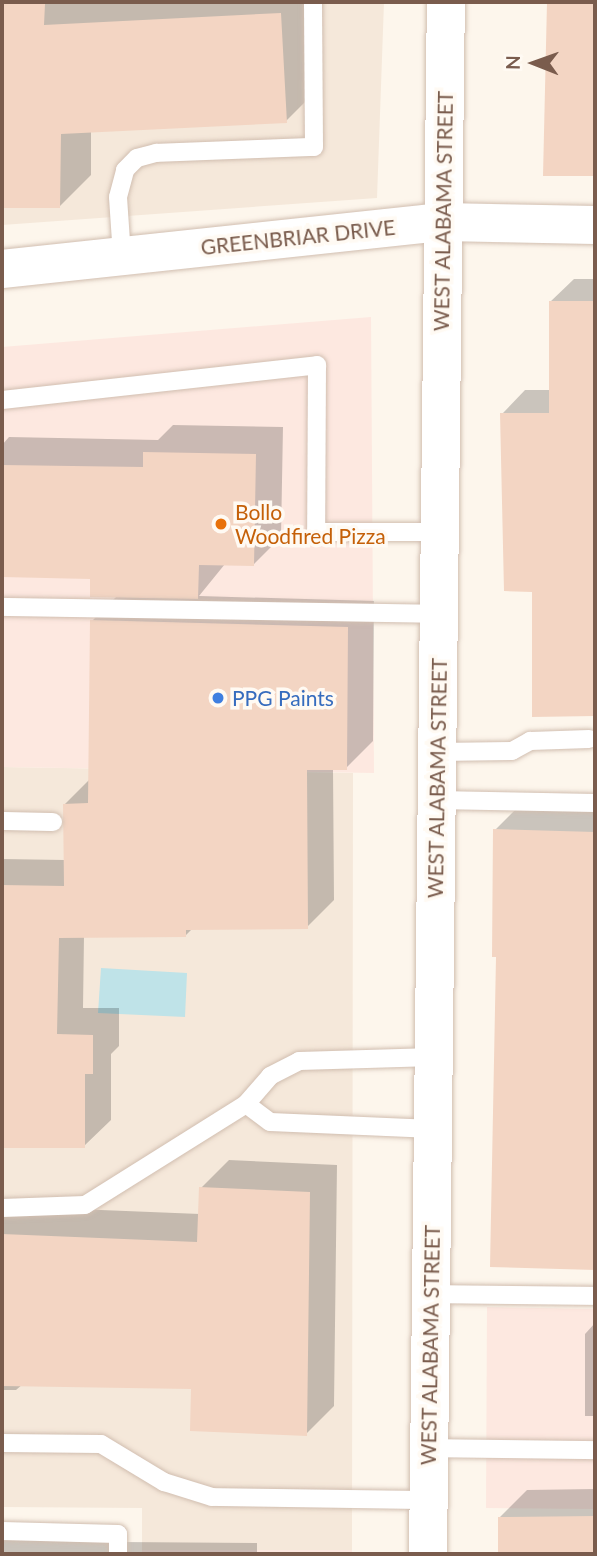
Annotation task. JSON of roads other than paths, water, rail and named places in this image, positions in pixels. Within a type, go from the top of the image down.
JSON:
[{"type":"street","name":"WEST ALABAMA STREET","points":[[428,1554],[446,2]]},
{"type":"street","name":"GREENBRIAR DRIVE","points":[[2,269],[443,222],[595,225]]},
{"type":"lane","points":[[122,256],[118,197],[125,170],[137,158],[156,153],[314,147],[313,2]]},
{"type":"lane","points":[[2,400],[317,365],[316,532],[440,532]]},
{"type":"lane","points":[[2,607],[439,614]]},
{"type":"lane","points":[[437,752],[512,751],[530,741],[589,739]]},
{"type":"lane","points":[[437,800],[595,803]]},
{"type":"lane","points":[[2,821],[53,822]]},
{"type":"lane","points":[[2,1208],[85,1205],[246,1104],[270,1076],[299,1061],[434,1057]]},
{"type":"lane","points":[[246,1104],[270,1122],[433,1129]]},
{"type":"lane","points":[[431,1294],[595,1296]]},
{"type":"lane","points":[[2,1443],[101,1444],[174,1486],[212,1497],[429,1500]]},
{"type":"lane","points":[[429,1448],[595,1450]]},
{"type":"lane","points":[[2,1531],[118,1534],[118,1554]]},
{"type":"water","points":[[101,968],[187,973],[185,1017],[98,1013]]},
{"type":"place","name":"Bollo Woodfired Pizza","points":[[221,524]]},
{"type":"place","name":"PPG Paints","points":[[218,698]]}]
